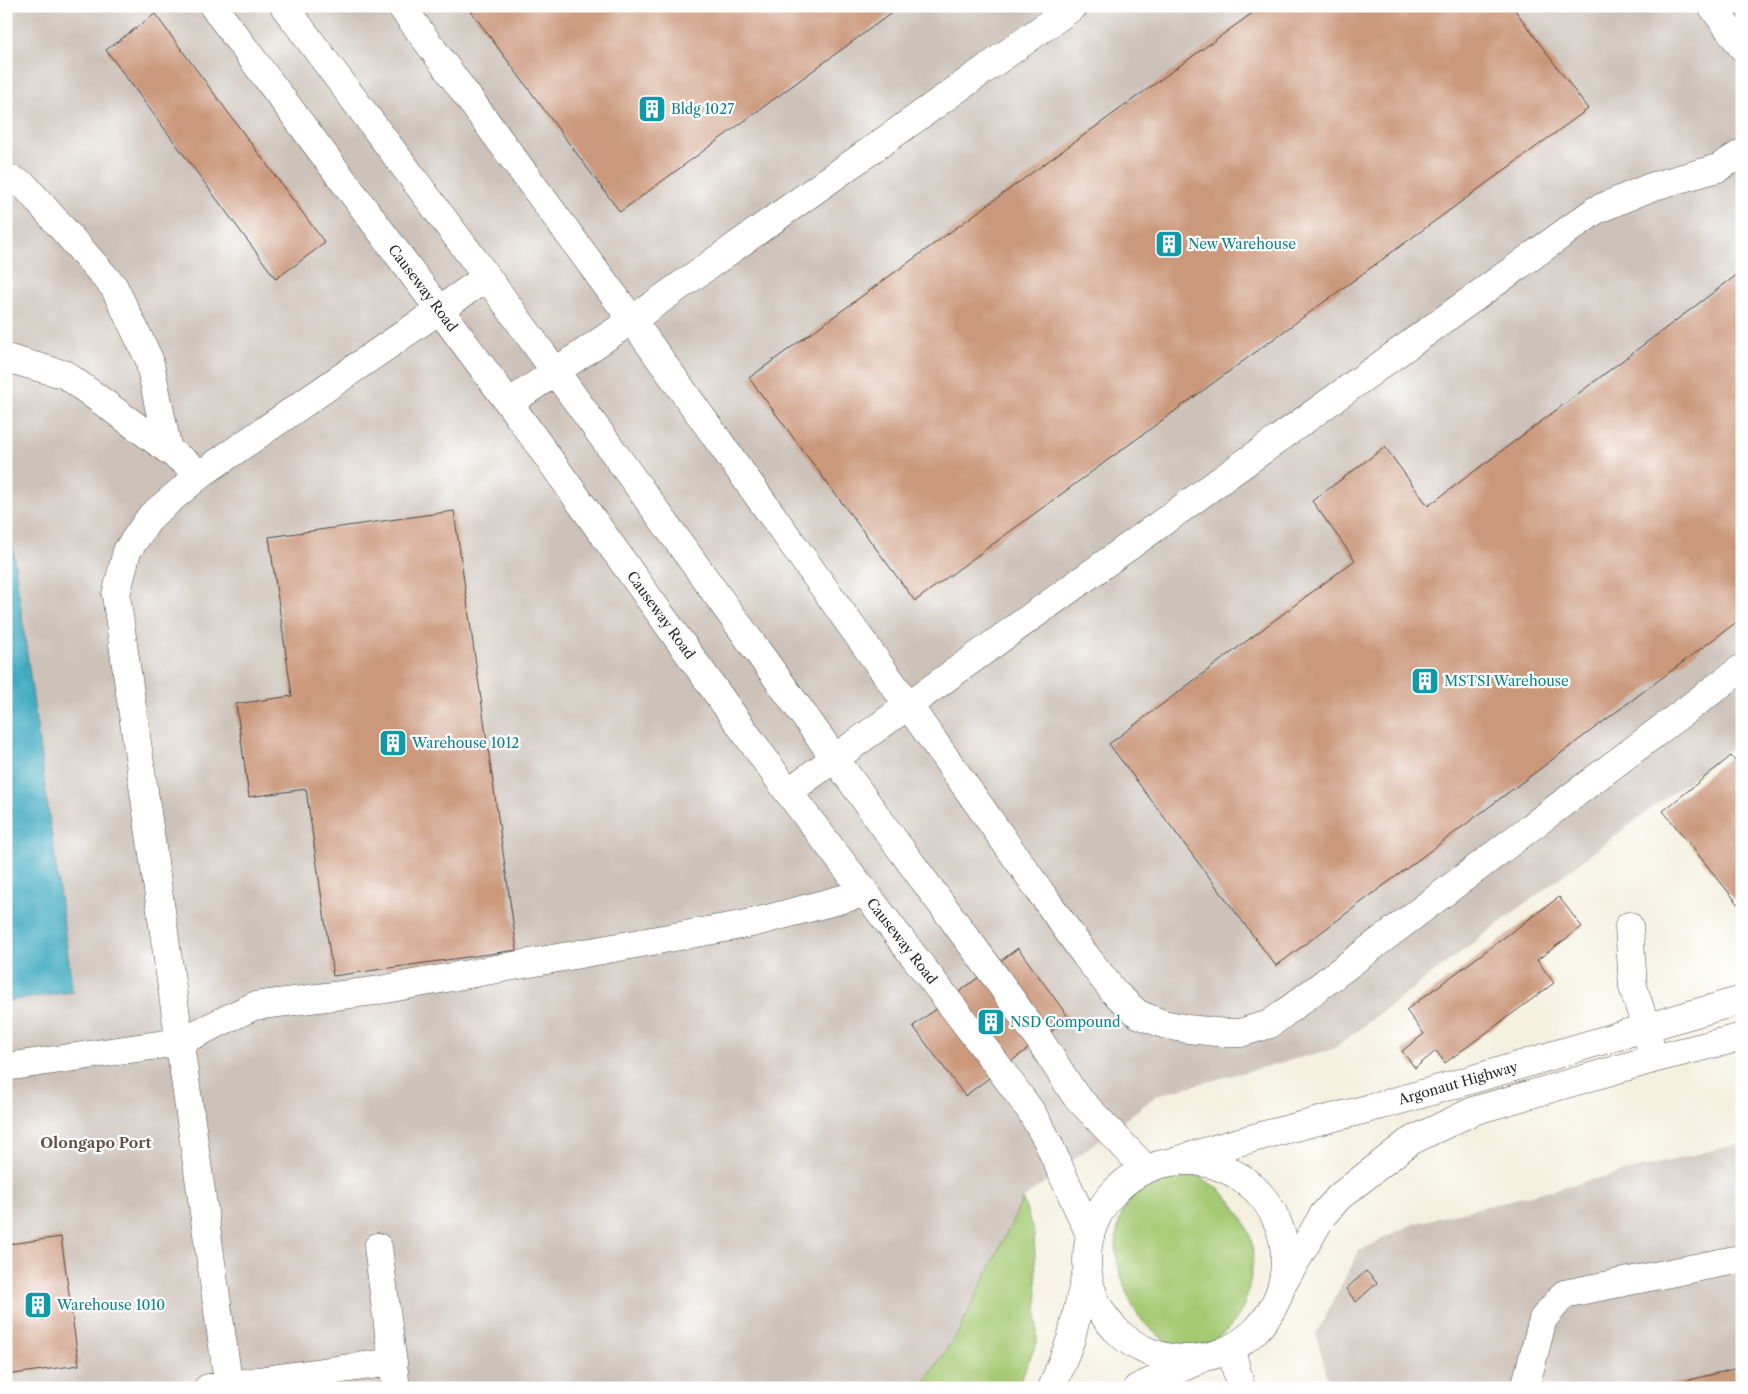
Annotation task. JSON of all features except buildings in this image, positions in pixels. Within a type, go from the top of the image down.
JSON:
[{"type":"street","name":"Causeway Road","points":[[213,6],[509,403],[788,792],[990,1054],[1030,1110],[1046,1138],[1090,1235]]},
{"type":"street","points":[[284,6],[556,371],[834,758],[997,979],[1039,1039],[1075,1096],[1146,1169]]},
{"type":"street","points":[[401,6],[632,320],[1085,955],[1114,992],[1138,1014],[1163,1024],[1188,1029],[1233,1033],[1240,1033],[1270,1024],[1742,668]]},
{"type":"street","points":[[509,403],[632,320],[1074,6]]},
{"type":"street","points":[[1712,6],[1742,46]]},
{"type":"street","points":[[788,792],[1596,210],[1651,187],[1718,168],[1742,153]]},
{"type":"street","points":[[6,177],[25,186],[114,287],[149,359],[168,450]]},
{"type":"street","points":[[378,1248],[394,1375],[222,1387],[179,1042],[116,595],[127,551],[151,516],[201,474],[487,277]]},
{"type":"street","points":[[6,358],[66,375],[201,474]]},
{"type":"street","points":[[6,1067],[179,1042],[254,1006],[374,991],[752,922],[865,893]]},
{"type":"street","points":[[1629,926],[1632,987],[1646,1027],[1653,1059]]},
{"type":"street","name":"Argonaut Highway","points":[[1174,1162],[1226,1144],[1396,1101],[1742,1000]]},
{"type":"street","points":[[1137,1388],[1203,1358],[1230,1349],[1254,1333],[1272,1311],[1283,1284],[1323,1215],[1339,1197],[1409,1142],[1473,1111],[1653,1059],[1742,1037]]},
{"type":"street","points":[[1052,1388],[1071,1339],[1087,1268],[1090,1235],[1101,1208],[1121,1185],[1146,1169],[1174,1162],[1206,1163],[1235,1174],[1260,1194],[1277,1221],[1285,1252],[1283,1284]]},
{"type":"street","points":[[1525,1388],[1543,1319],[1564,1294],[1735,1260],[1742,1261]]},
{"type":"street","points":[[1087,1268],[1095,1300],[1113,1327],[1139,1347],[1170,1358],[1203,1358]]},
{"type":"street","points":[[1230,1349],[1241,1388]]},
{"type":"shaded area","points":[[6,6],[1742,6],[1742,740],[1333,1049],[1157,1095],[1023,1199],[959,1331],[921,1388],[6,1388],[6,1001],[73,991],[6,499]]},
{"type":"shaded area","points":[[1742,1143],[1742,1388],[1330,1388],[1316,1334],[1359,1251],[1413,1224]]},
{"type":"green space","points":[[1166,1175],[1198,1177],[1222,1192],[1241,1216],[1248,1230],[1253,1251],[1251,1278],[1247,1297],[1236,1320],[1229,1328],[1211,1341],[1190,1347],[1180,1346],[1163,1339],[1139,1316],[1132,1305],[1122,1280],[1117,1255],[1118,1229],[1121,1217],[1130,1199],[1139,1191]]},
{"type":"green space","points":[[1023,1199],[1034,1234],[1037,1342],[1017,1388],[921,1388],[959,1331]]},
{"type":"water","points":[[6,499],[73,992],[6,1001]]},
{"type":"place","name":"Bldg 1027","points":[[652,109]]},
{"type":"place","name":"New Warehouse","points":[[1169,244]]},
{"type":"place","name":"MSTSI Warehouse","points":[[1425,681]]},
{"type":"place","name":"Warehouse 1012","points":[[393,743]]},
{"type":"place","name":"NSD Compound","points":[[991,1022]]},
{"type":"place","name":"Warehouse 1010","points":[[38,1305]]},
{"type":"district","name":"Olongapo Port","points":[[96,1143]]}]
